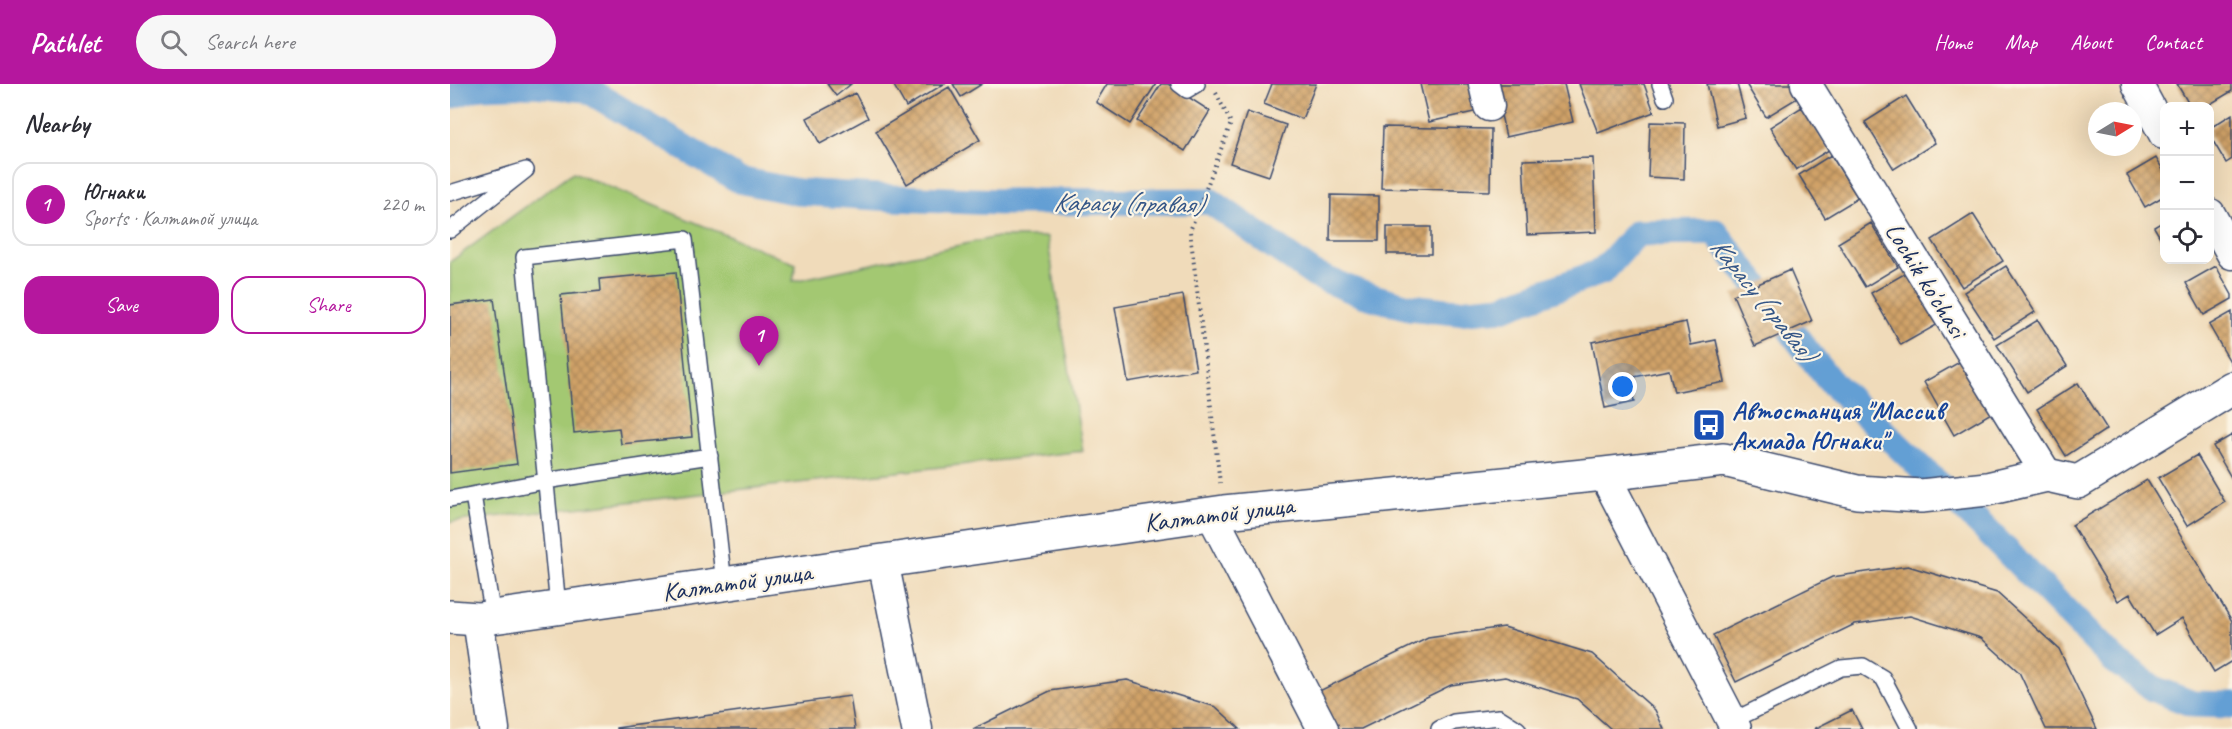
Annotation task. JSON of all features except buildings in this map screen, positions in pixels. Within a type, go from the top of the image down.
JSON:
[{"type":"street","name":"Lochik ko'chasi","points":[[1806,84],[2047,475]]},
{"type":"street","points":[[2137,84],[2160,127]]},
{"type":"street","points":[[2214,221],[2232,254]]},
{"type":"street","points":[[2047,475],[2079,482],[2232,388]]},
{"type":"street","name":"Калтатой улица","points":[[474,618],[1218,513],[1724,460],[1857,492],[1921,496],[1988,489],[2047,475]]},
{"type":"street","points":[[1604,474],[1734,725]]},
{"type":"street","points":[[1218,513],[1323,729]]},
{"type":"street","points":[[883,561],[918,729]]},
{"type":"street","points":[[474,618],[494,729]]},
{"type":"lane","points":[[1179,84],[1187,90],[1197,84]]},
{"type":"lane","points":[[450,193],[526,170],[450,230]]},
{"type":"lane","points":[[558,607],[524,257],[685,239],[724,584]]},
{"type":"lane","points":[[450,499],[545,481],[710,456]]},
{"type":"lane","points":[[473,495],[474,618]]},
{"type":"lane","points":[[1734,725],[1841,668],[1863,666],[1882,678],[1910,729]]},
{"type":"lane","points":[[1439,729],[1454,722],[1499,717],[1518,729]]},
{"type":"path","points":[[1214,90],[1231,123],[1190,231],[1218,513]]},
{"type":"green space","points":[[573,172],[796,264],[793,281],[997,237],[1047,237],[1083,451],[450,522],[450,262]]},
{"type":"waterway","name":"Карасу (правая)","points":[[450,96],[481,86],[534,84],[586,89],[739,180],[798,192],[1001,202],[1210,201],[1315,275],[1362,294],[1409,307],[1456,312],[1502,308],[1603,271],[1637,233],[1715,232],[1829,380],[1979,523],[2114,660],[2154,689],[2193,704],[2232,705]]},
{"type":"place","name":"Югнаки","points":[[759,366]]},
{"type":"place","name":"Автостанция \"Массив Ахмада Югнаки\"","points":[[1709,425]]}]
